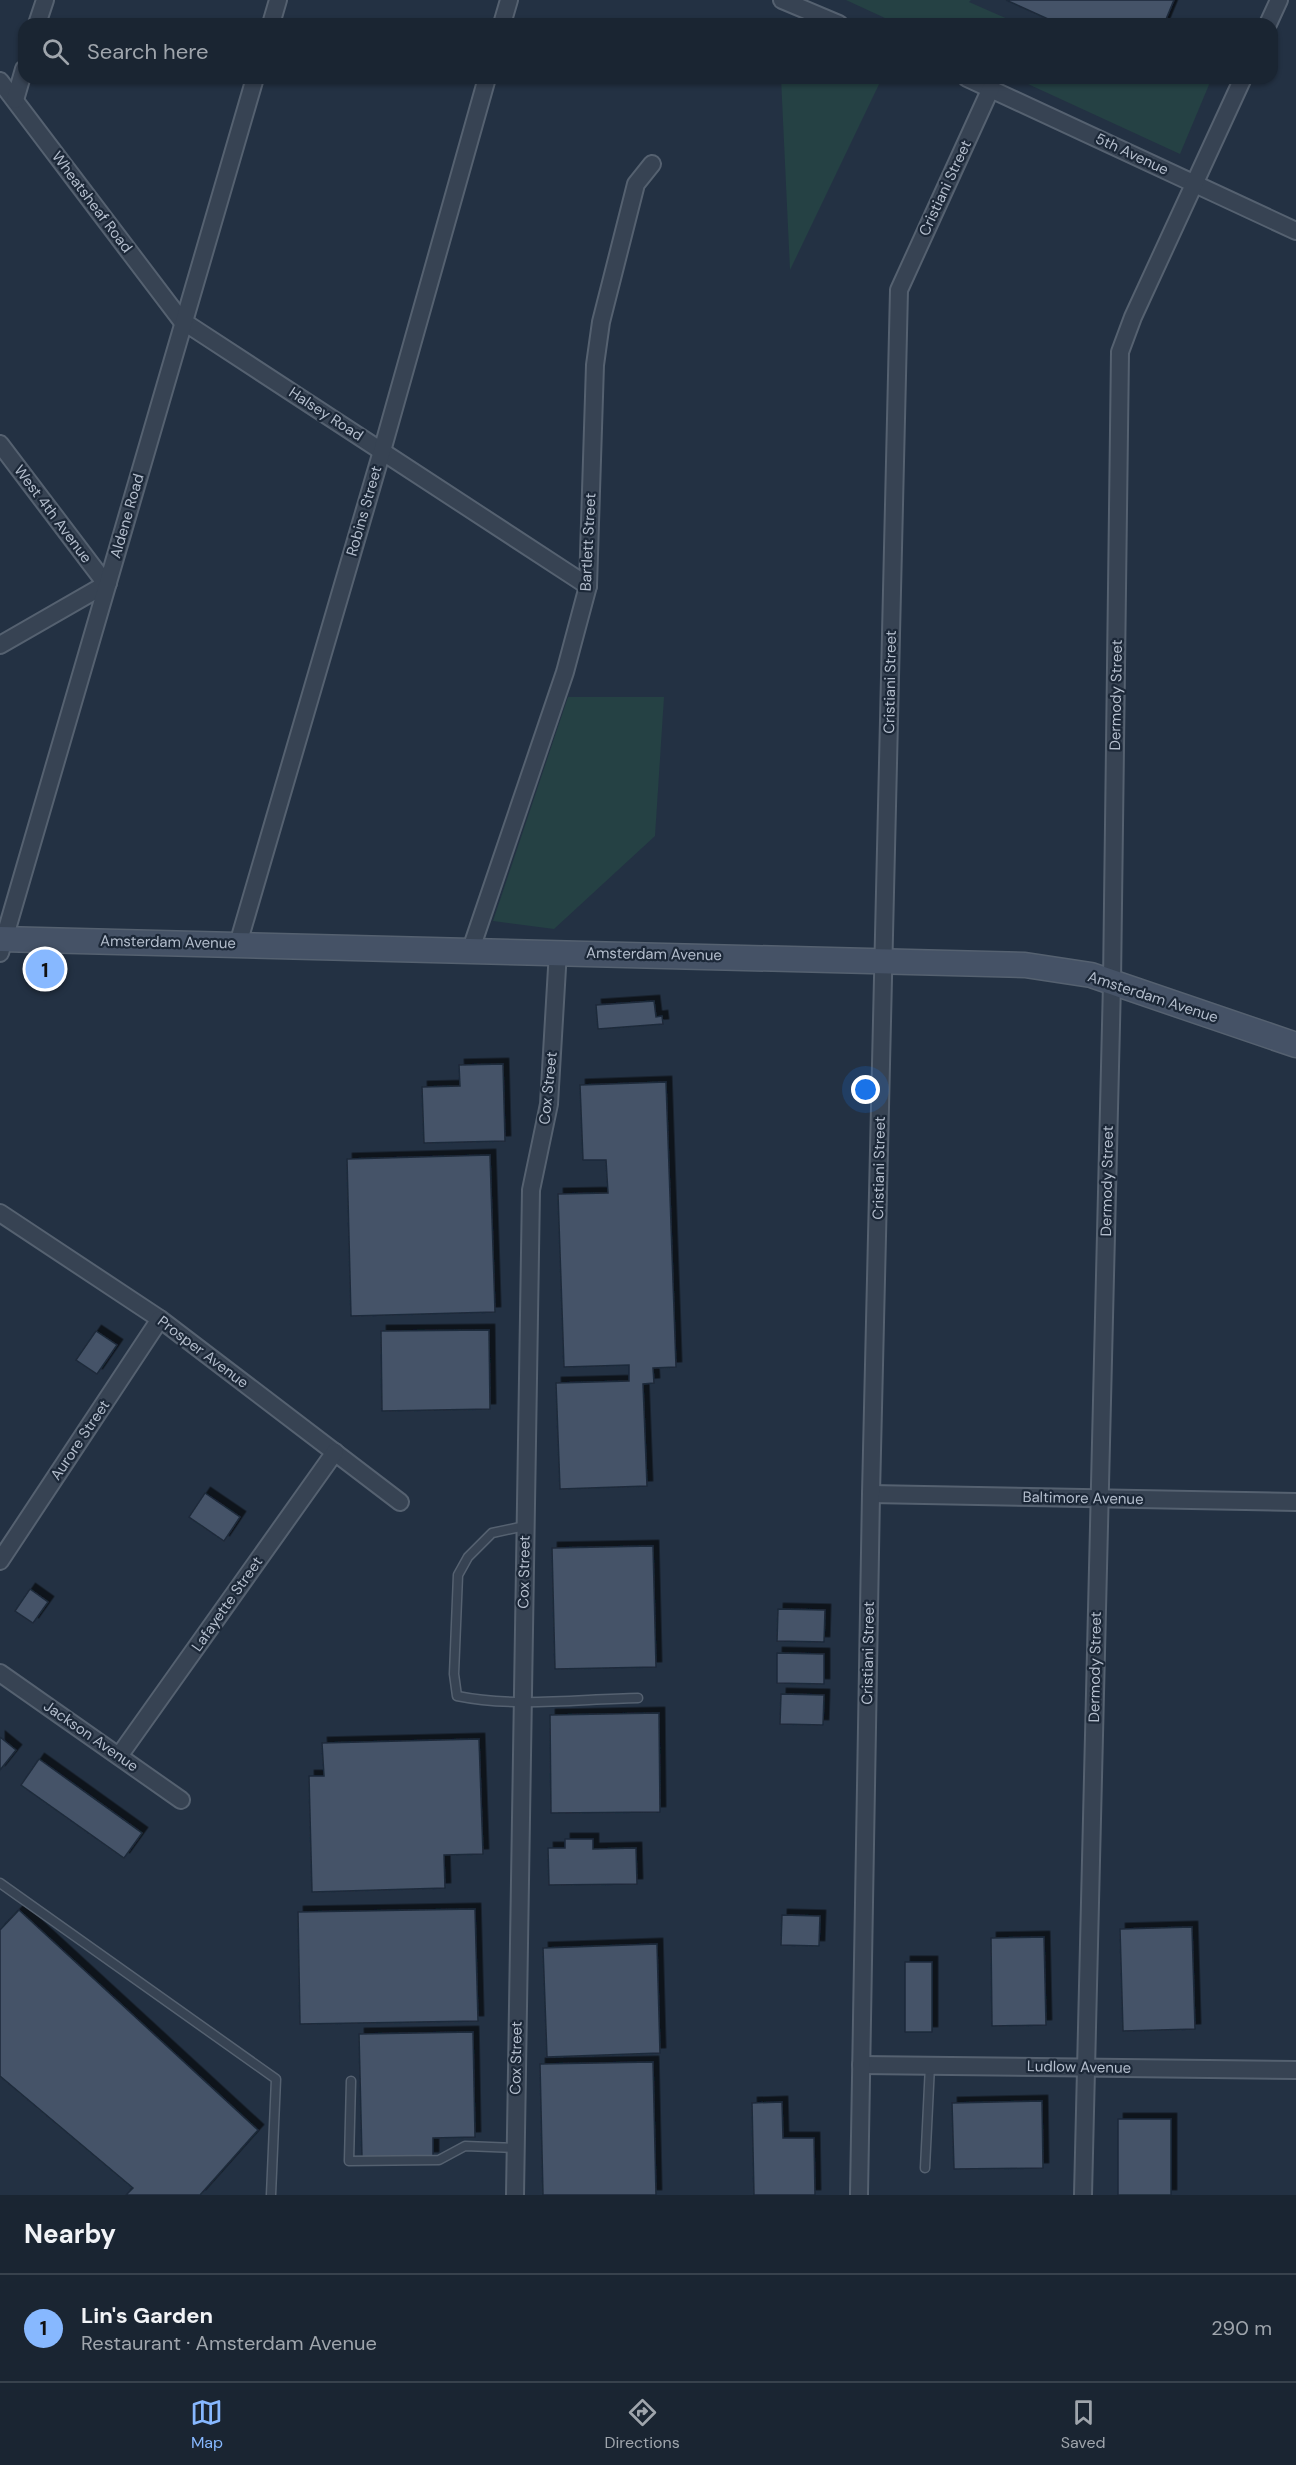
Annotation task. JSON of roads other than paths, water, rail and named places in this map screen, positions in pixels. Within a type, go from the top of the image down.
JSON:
[{"type":"main road","name":"Amsterdam Avenue","points":[[1,944],[238,944],[1025,965],[1091,975],[1296,1045]]},
{"type":"street","points":[[39,18],[45,0]]},
{"type":"street","points":[[273,18],[278,0]]},
{"type":"street","points":[[504,18],[509,0]]},
{"type":"street","points":[[782,0],[825,18]]},
{"type":"street","points":[[1271,18],[1279,0]]},
{"type":"street","name":"Wheatsheaf Road","points":[[0,81],[184,322]]},
{"type":"street","points":[[15,100],[20,84]]},
{"type":"street","name":"Aldene Road","points":[[1,944],[253,84]]},
{"type":"street","name":"Robins Street","points":[[238,944],[382,451],[485,84]]},
{"type":"street","name":"5th Avenue","points":[[981,84],[1296,231]]},
{"type":"street","name":"Dermody Street","points":[[1083,2195],[1112,983],[1120,352],[1240,84]]},
{"type":"street","name":"Cristiani Street","points":[[859,2195],[871,1494],[899,290],[991,88]]},
{"type":"street","name":"Bartlett Street","points":[[471,949],[562,683],[588,586],[595,365],[602,322],[636,184],[652,164]]},
{"type":"street","name":"Halsey Road","points":[[184,322],[588,586]]},
{"type":"street","name":"West 4th Avenue","points":[[0,444],[103,580],[108,583]]},
{"type":"street","points":[[0,645],[108,583]]},
{"type":"street","name":"Cox Street","points":[[515,2195],[531,1190],[549,1104],[558,951]]},
{"type":"street","name":"Prosper Avenue","points":[[0,1213],[160,1319],[400,1502]]},
{"type":"street","name":"Aurore Street","points":[[0,1561],[160,1319]]},
{"type":"street","name":"Lafayette Street","points":[[119,1756],[335,1452]]},
{"type":"street","name":"Baltimore Avenue","points":[[871,1494],[1296,1502]]},
{"type":"street","name":"Jackson Avenue","points":[[0,1673],[181,1800]]},
{"type":"street","name":"Ludlow Avenue","points":[[861,2064],[1296,2070]]},
{"type":"lane","points":[[525,1526],[492,1533],[468,1557],[458,1575],[454,1674],[458,1695],[483,1701],[522,1702],[638,1698]]},
{"type":"lane","points":[[0,1883],[276,2079],[271,2195]]},
{"type":"lane","points":[[926,2168],[930,2065]]},
{"type":"lane","points":[[351,2081],[349,2161],[439,2160],[465,2146],[515,2148]]},
{"type":"place","name":"Lin's Garden","points":[[45,969]]}]
